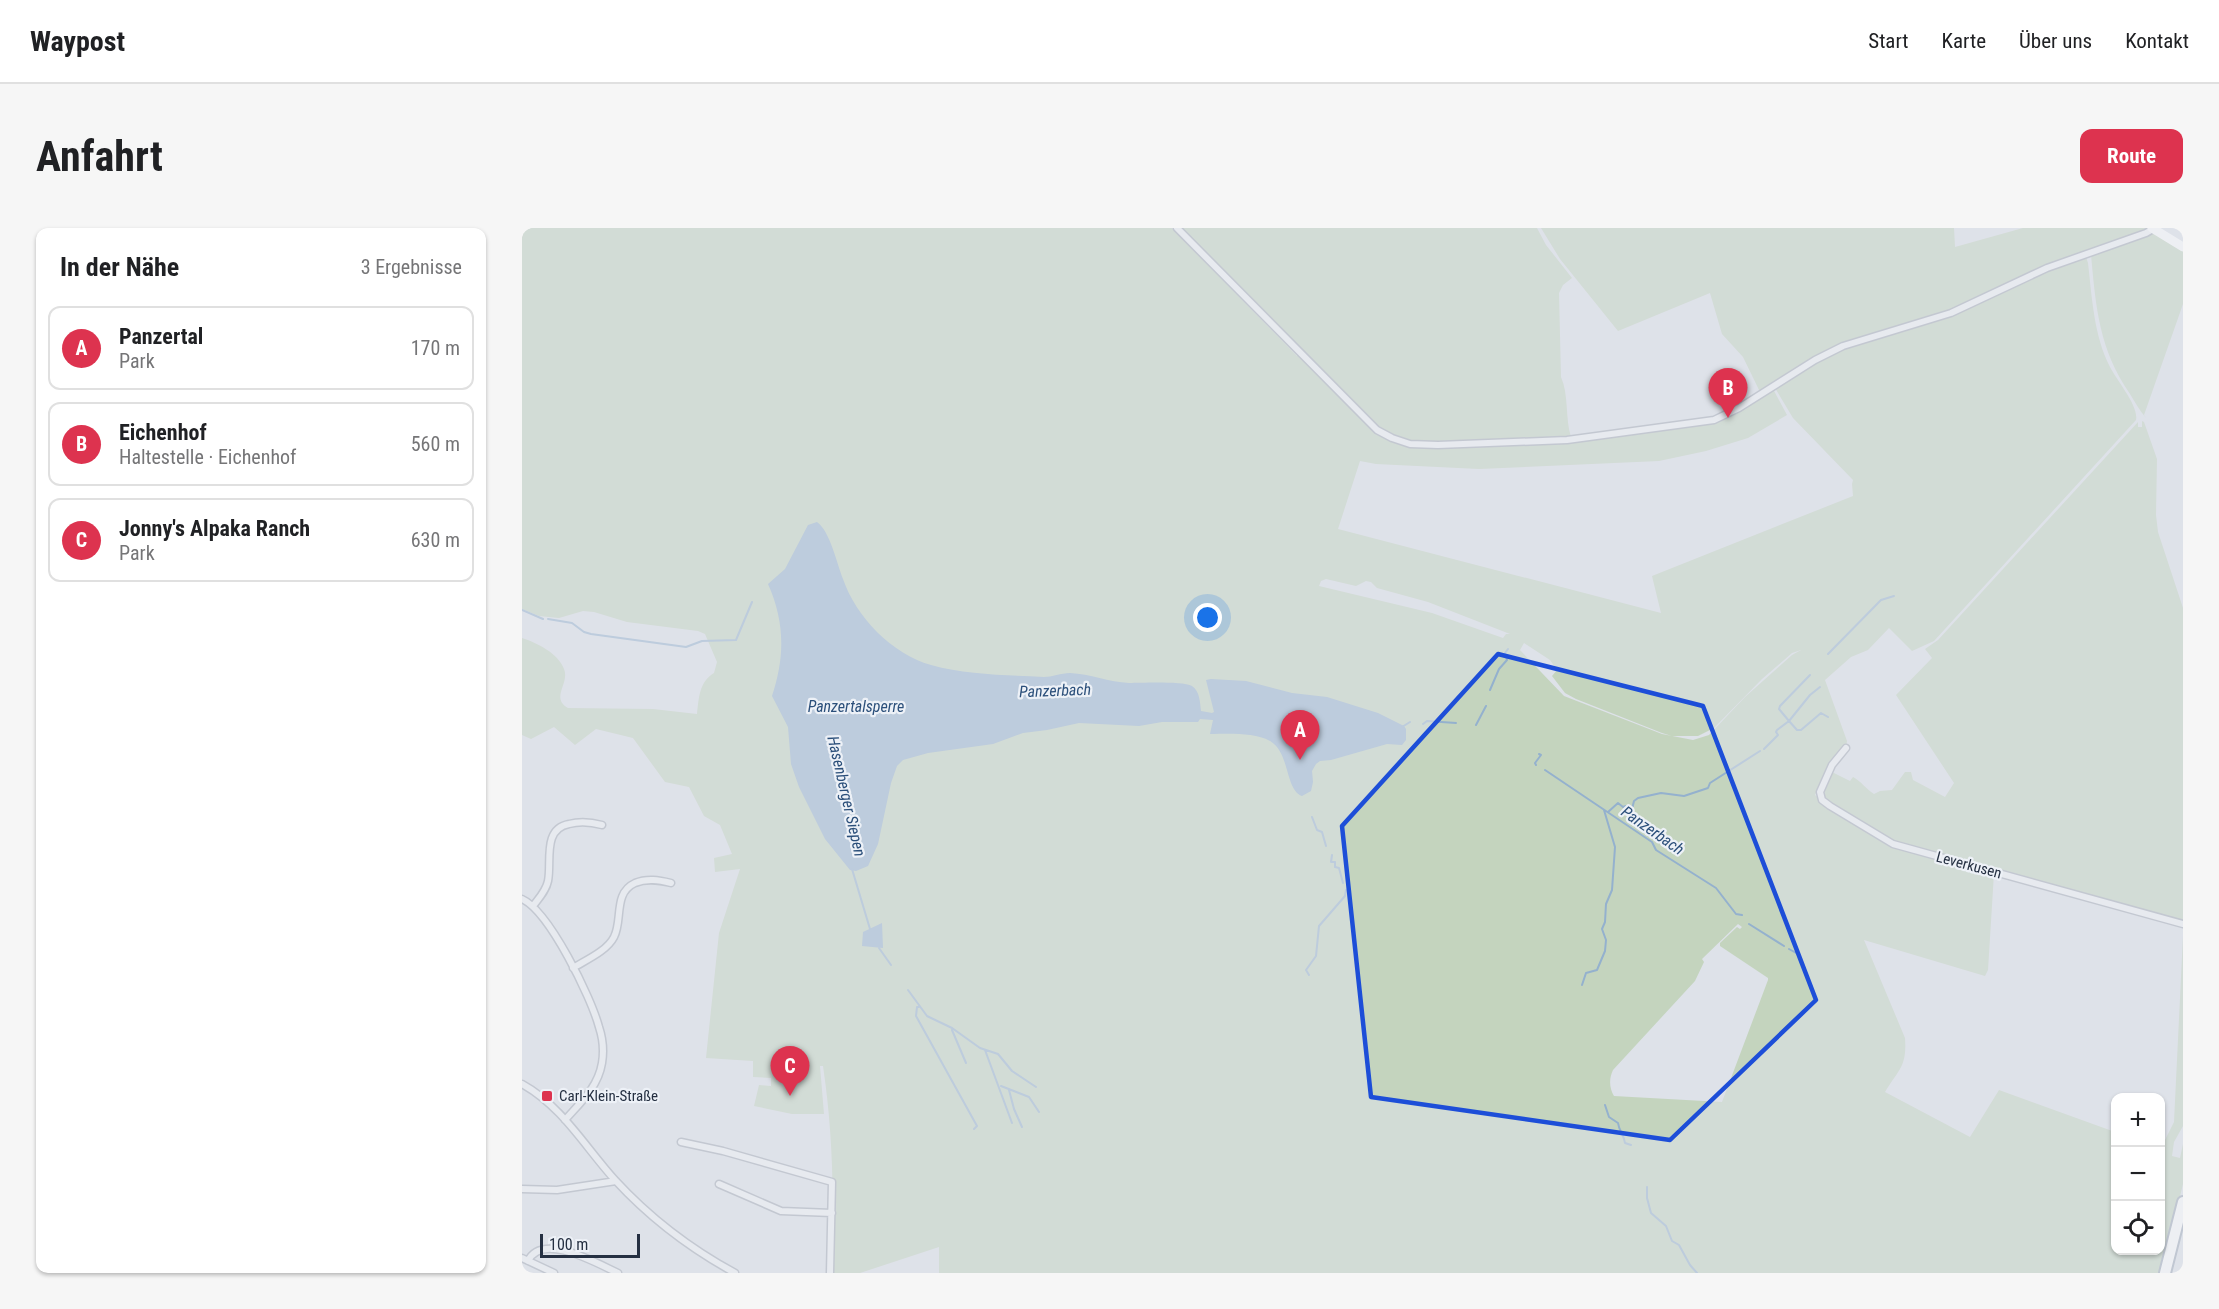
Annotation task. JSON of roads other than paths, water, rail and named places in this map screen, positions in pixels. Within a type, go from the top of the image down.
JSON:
[{"type":"main road","points":[[2152,228],[2183,247]]},
{"type":"main road","points":[[2165,1273],[2183,1202]]},
{"type":"street","points":[[1177,228],[1377,430],[1384,435],[1410,444],[1422,445],[1567,440],[1714,420],[1739,408],[1815,360],[1843,346],[1952,313],[2038,271],[2146,233],[2152,228]]},
{"type":"street","name":"Leverkusen","points":[[1846,748],[1832,765],[1820,792],[1821,797],[1830,806],[1885,841],[2183,924]]},
{"type":"street","points":[[533,906],[547,885],[550,843],[555,831],[564,824],[588,822],[602,825]]},
{"type":"street","points":[[573,968],[613,939],[621,899],[627,888],[638,882],[653,880],[671,883]]},
{"type":"street","points":[[522,900],[533,906],[548,926],[573,968],[598,1022],[603,1053],[599,1074],[593,1088],[566,1120]]},
{"type":"street","points":[[522,1084],[540,1095],[566,1120],[616,1180],[670,1231],[724,1271],[735,1273]]},
{"type":"street","points":[[681,1142],[723,1151],[832,1182],[830,1273]]},
{"type":"street","points":[[522,1190],[557,1190],[616,1180]]},
{"type":"street","points":[[719,1184],[781,1210],[832,1213]]},
{"type":"street","points":[[525,1259],[541,1250],[564,1249],[618,1273]]},
{"type":"street","points":[[525,1259],[554,1273]]},
{"type":"water","name":"Panzertalsperre","points":[[817,522],[826,533],[849,593],[866,620],[889,643],[917,660],[958,671],[987,674],[1044,677],[1070,673],[1129,683],[1187,684],[1197,691],[1201,711],[1212,713],[1214,712],[1206,680],[1246,681],[1292,693],[1327,697],[1378,713],[1404,726],[1406,740],[1402,745],[1387,744],[1320,761],[1312,771],[1311,791],[1302,796],[1293,786],[1281,753],[1276,746],[1256,736],[1210,734],[1213,720],[1162,722],[1139,726],[1079,723],[1023,733],[993,744],[928,753],[903,760],[897,766],[891,783],[878,844],[868,866],[856,871],[850,870],[825,839],[799,787],[791,764],[788,727],[772,696],[779,667],[781,640],[778,612],[768,584],[785,569],[808,525]]},
{"type":"water","points":[[882,923],[883,948],[862,946],[863,932]]},
{"type":"waterway","points":[[1828,654],[1881,600],[1894,596]]},
{"type":"waterway","name":"Panzerbach","points":[[548,619],[572,623],[591,634],[686,647],[702,641],[736,640],[752,602]]},
{"type":"waterway","name":"Panzerbach","points":[[522,610],[543,619]]},
{"type":"waterway","points":[[1490,690],[1499,669],[1507,660],[1505,653],[1508,649]]},
{"type":"waterway","points":[[1764,749],[1778,735],[1777,730],[1789,721],[1779,709],[1780,706],[1810,675]]},
{"type":"waterway","points":[[1820,687],[1810,695],[1789,721],[1797,730],[1801,730],[1821,713],[1828,717]]},
{"type":"waterway","points":[[1476,725],[1486,706]]},
{"type":"waterway","name":"Panzerbach","points":[[1423,724],[1427,721],[1456,723]]},
{"type":"waterway","name":"Panzerbach","points":[[1402,727],[1410,722]]},
{"type":"waterway","points":[[1608,812],[1618,803],[1632,809],[1634,801],[1638,798],[1661,793],[1684,796],[1708,788],[1710,783],[1760,751]]},
{"type":"waterway","name":"Panzerbach","points":[[1536,765],[1541,755],[1539,754]]},
{"type":"waterway","name":"Panzerbach","points":[[1545,770],[1652,842],[1656,850],[1716,888],[1736,914],[1742,915]]},
{"type":"waterway","points":[[1582,985],[1586,973],[1597,970],[1605,951],[1606,940],[1602,929],[1605,922],[1606,904],[1612,890],[1615,847],[1604,810]]},
{"type":"waterway","points":[[1312,817],[1317,830],[1322,832],[1326,846]]},
{"type":"waterway","points":[[1332,855],[1331,862],[1335,862],[1335,867],[1339,868],[1343,883]]},
{"type":"waterway","name":"Hasenberger Siepen","points":[[852,869],[870,929]]},
{"type":"waterway","points":[[1309,975],[1306,970],[1316,956],[1319,926],[1345,896],[1346,890]]},
{"type":"waterway","name":"Panzerbach","points":[[1749,924],[1784,946]]},
{"type":"waterway","name":"Hasenberger Siepen","points":[[879,948],[891,965]]},
{"type":"waterway","name":"Panzerbach","points":[[1789,949],[1798,954],[1802,960]]},
{"type":"waterway","name":"Hasenberger Siepen","points":[[908,990],[927,1016],[952,1028],[980,1048],[998,1054],[1012,1071],[1036,1087]]},
{"type":"waterway","points":[[919,1007],[917,1007],[916,1016],[977,1126],[974,1129]]},
{"type":"waterway","points":[[952,1030],[966,1063]]},
{"type":"waterway","points":[[985,1050],[1012,1123]]},
{"type":"waterway","points":[[1001,1086],[1029,1097],[1039,1112]]},
{"type":"waterway","points":[[1009,1090],[1022,1127]]},
{"type":"waterway","points":[[1605,1105],[1609,1117],[1618,1123],[1625,1143],[1631,1145]]},
{"type":"waterway","points":[[1647,1187],[1651,1213],[1666,1226],[1672,1241],[1679,1245],[1697,1273]]},
{"type":"place","name":"Eichenhof","points":[[1728,418]]},
{"type":"place","name":"Panzertal","points":[[1300,760]]},
{"type":"place","name":"Carl-Klein-Straße","points":[[547,1096]]},
{"type":"place","name":"Jonny's Alpaka Ranch","points":[[790,1096]]}]
